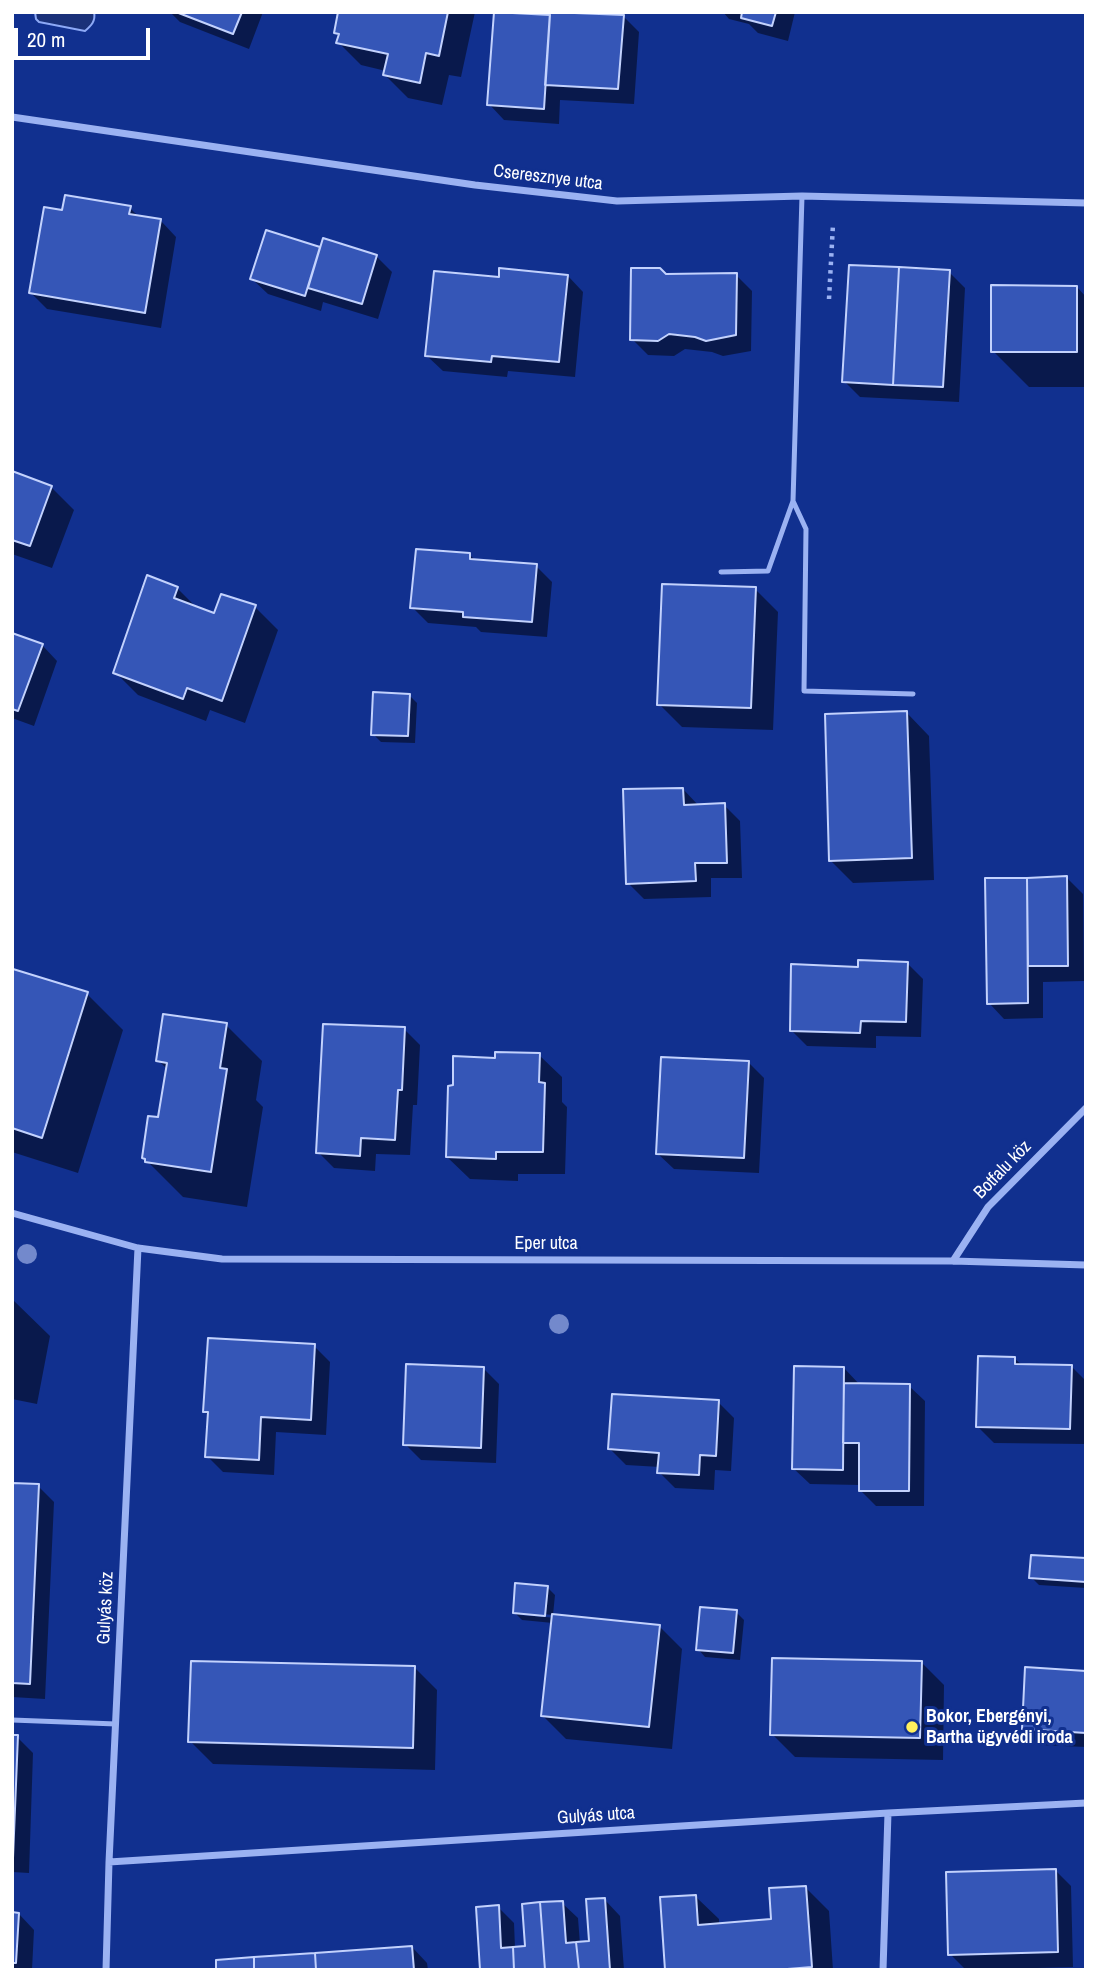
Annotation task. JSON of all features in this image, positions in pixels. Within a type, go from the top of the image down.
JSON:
[{"type":"street","name":"Cseresznye utca","points":[[12,117],[475,185],[617,201],[802,196],[1086,203]]},
{"type":"street","name":"Botfalu köz","points":[[953,1262],[988,1207],[1086,1108]]},
{"type":"street","name":"Eper utca","points":[[12,1213],[138,1248],[222,1259],[1086,1265]]},
{"type":"street","name":"Gulyás köz","points":[[106,1970],[138,1248]]},
{"type":"street","name":"Gulyás utca","points":[[109,1862],[1086,1803]]},
{"type":"street","points":[[883,1970],[888,1813]]},
{"type":"lane","points":[[721,572],[768,571],[793,501],[802,196]]},
{"type":"lane","points":[[793,501],[806,528],[804,691],[913,694]]},
{"type":"lane","points":[[12,1720],[116,1724]]},
{"type":"water","points":[[35,12],[94,12],[94,18],[85,31],[39,22]]},
{"type":"building","points":[[176,12],[242,12],[233,34]]},
{"type":"building","points":[[338,12],[448,12],[439,56],[426,53],[420,83],[383,75],[388,54],[336,43],[339,34],[334,33]]},
{"type":"building","points":[[494,12],[550,15],[544,109],[487,105]]},
{"type":"building","points":[[550,12],[624,15],[618,89],[545,85]]},
{"type":"building","points":[[742,12],[776,12],[772,26],[741,18]]},
{"type":"building","points":[[65,195],[131,206],[129,214],[161,219],[145,313],[29,293],[44,207],[62,210]]},
{"type":"building","points":[[266,230],[320,247],[305,296],[250,279]]},
{"type":"building","points":[[323,238],[377,255],[362,304],[308,288]]},
{"type":"building","points":[[849,265],[899,267],[893,385],[842,382]]},
{"type":"building","points":[[899,267],[950,270],[943,387],[893,385]]},
{"type":"building","points":[[499,268],[568,275],[559,362],[492,356],[491,362],[425,356],[434,271],[499,277]]},
{"type":"building","points":[[631,268],[660,268],[666,274],[737,273],[736,335],[706,341],[669,334],[658,341],[630,340]]},
{"type":"building","points":[[991,285],[1077,286],[1077,352],[991,352]]},
{"type":"building","points":[[12,471],[52,486],[30,546],[12,540]]},
{"type":"building","points":[[416,549],[470,553],[470,559],[537,564],[532,622],[463,617],[463,612],[410,608]]},
{"type":"building","points":[[147,575],[178,587],[174,598],[214,613],[221,594],[256,605],[222,701],[187,688],[183,699],[113,673]]},
{"type":"building","points":[[662,584],[756,587],[751,708],[657,705]]},
{"type":"building","points":[[12,633],[43,644],[18,711],[12,709]]},
{"type":"building","points":[[373,692],[410,694],[408,736],[371,735]]},
{"type":"building","points":[[907,711],[912,858],[829,861],[825,714]]},
{"type":"building","points":[[683,788],[684,805],[725,803],[727,863],[695,863],[696,881],[626,884],[623,789]]},
{"type":"building","points":[[1067,876],[1068,966],[1028,966],[1027,878]]},
{"type":"building","points":[[985,878],[1027,878],[1028,1003],[987,1004]]},
{"type":"building","points":[[858,960],[908,962],[906,1022],[861,1021],[860,1033],[790,1031],[791,964],[858,967]]},
{"type":"building","points":[[13,969],[88,992],[42,1138],[12,1128]]},
{"type":"building","points":[[163,1014],[227,1023],[220,1068],[227,1069],[211,1172],[145,1162],[142,1158],[148,1116],[158,1117],[167,1063],[156,1061]]},
{"type":"building","points":[[323,1024],[405,1027],[402,1090],[398,1090],[395,1140],[361,1138],[360,1156],[316,1153]]},
{"type":"building","points":[[495,1052],[540,1053],[539,1082],[545,1083],[543,1152],[496,1152],[496,1159],[446,1157],[448,1086],[453,1085],[453,1056],[495,1058]]},
{"type":"building","points":[[661,1057],[749,1061],[744,1158],[656,1154]]},
{"type":"building","points":[[208,1338],[315,1344],[311,1420],[261,1417],[259,1460],[205,1457],[208,1412],[203,1412]]},
{"type":"building","points":[[978,1356],[1015,1357],[1015,1364],[1072,1365],[1070,1429],[976,1427]]},
{"type":"building","points":[[406,1364],[484,1367],[481,1448],[403,1445]]},
{"type":"building","points":[[794,1366],[844,1367],[843,1470],[792,1469]]},
{"type":"building","points":[[844,1383],[910,1384],[909,1491],[859,1491],[859,1443],[843,1443]]},
{"type":"building","points":[[612,1394],[719,1400],[716,1456],[700,1455],[699,1475],[657,1473],[659,1453],[608,1449]]},
{"type":"building","points":[[12,1483],[39,1484],[30,1684],[12,1683]]},
{"type":"building","points":[[1031,1555],[1086,1558],[1086,1582],[1029,1578]]},
{"type":"building","points":[[515,1583],[548,1586],[545,1616],[513,1613]]},
{"type":"building","points":[[700,1607],[737,1610],[733,1653],[696,1650]]},
{"type":"building","points":[[552,1614],[660,1625],[649,1727],[541,1716]]},
{"type":"building","points":[[772,1658],[922,1661],[920,1738],[770,1735]]},
{"type":"building","points":[[191,1661],[415,1666],[413,1748],[188,1742]]},
{"type":"building","points":[[1025,1667],[1086,1671],[1086,1733],[1022,1729]]},
{"type":"building","points":[[12,1735],[18,1735],[13,1858],[12,1858]]},
{"type":"building","points":[[1056,1869],[1058,1952],[948,1955],[946,1872]]},
{"type":"building","points":[[806,1886],[812,1967],[775,1970],[665,1970],[660,1897],[696,1895],[698,1925],[771,1919],[769,1888]]},
{"type":"building","points":[[605,1898],[610,1970],[579,1970],[576,1942],[589,1941],[586,1899]]},
{"type":"building","points":[[563,1901],[566,1943],[576,1942],[579,1970],[545,1970],[540,1902]]},
{"type":"building","points":[[540,1902],[545,1970],[514,1970],[513,1947],[525,1946],[522,1904]]},
{"type":"building","points":[[499,1905],[501,1948],[513,1947],[514,1970],[480,1970],[476,1907]]},
{"type":"building","points":[[12,1912],[19,1913],[16,1963],[12,1963]]},
{"type":"building","points":[[412,1946],[414,1970],[316,1970],[315,1953]]},
{"type":"building","points":[[315,1953],[316,1970],[254,1970],[254,1957]]},
{"type":"building","points":[[254,1957],[254,1970],[216,1970],[216,1960]]},
{"type":"place","name":"Bokor, Ebergényi, Bartha ügyvédi iroda","points":[[912,1727]]}]
